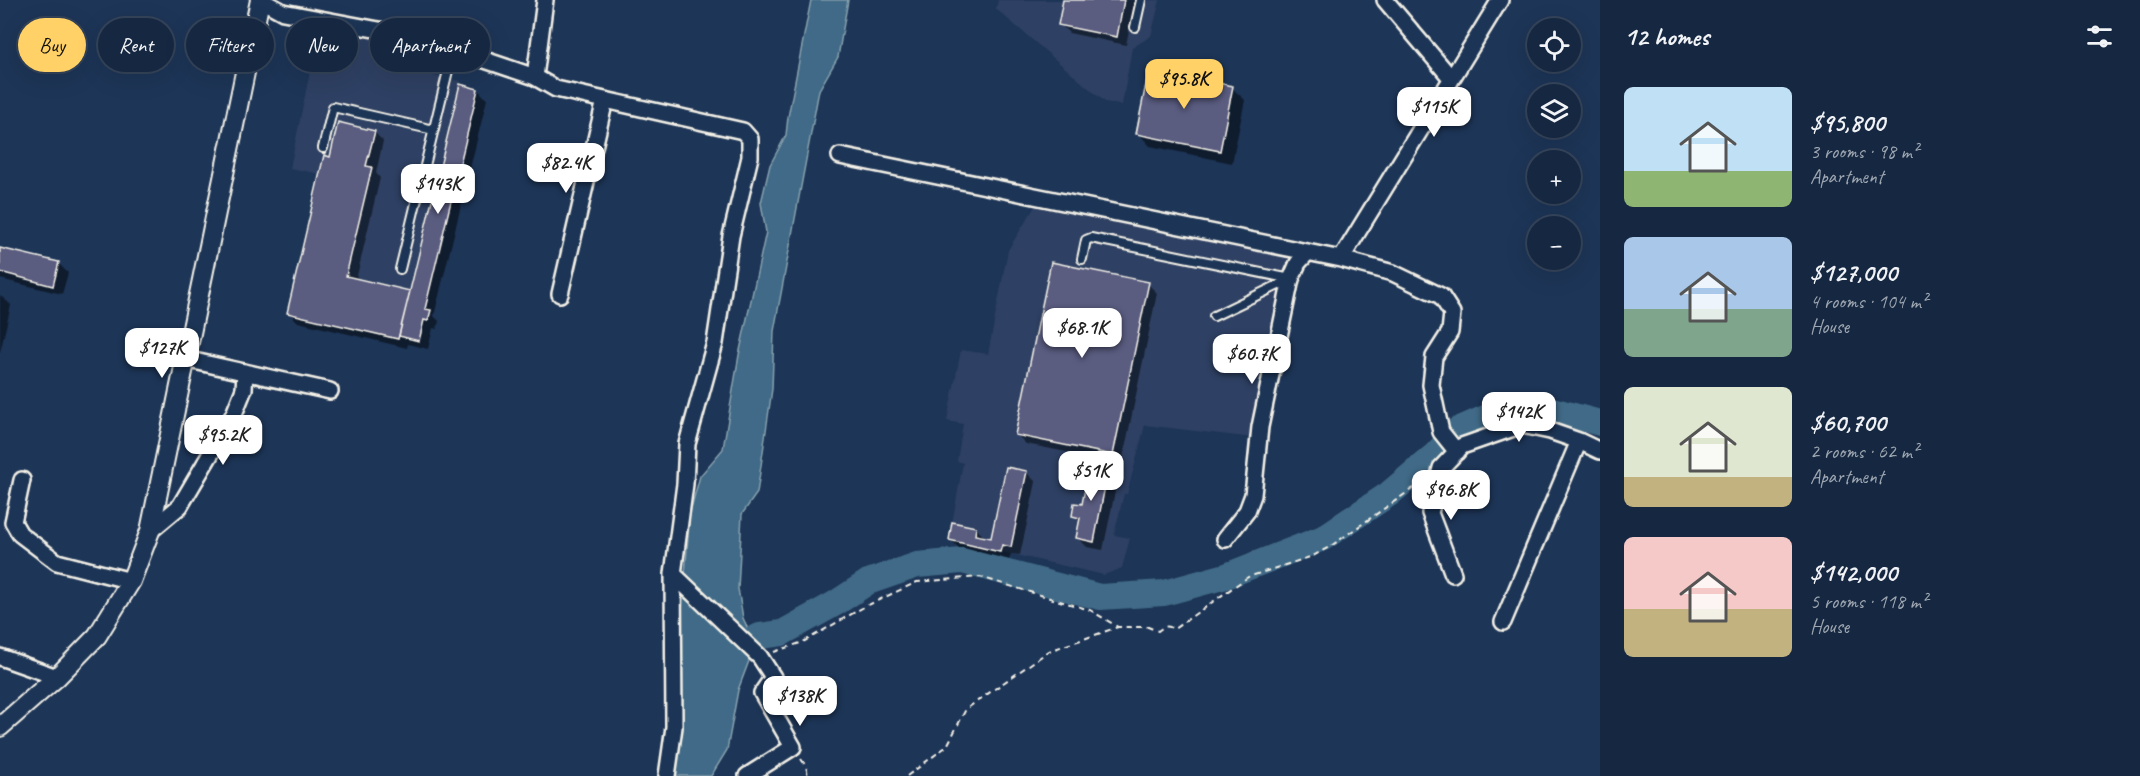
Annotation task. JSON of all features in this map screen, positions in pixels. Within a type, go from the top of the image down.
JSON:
[{"type":"street","points":[[0,727],[57,676],[97,636],[131,581],[150,531],[260,0],[283,12],[370,28]]},
{"type":"street","points":[[535,77],[545,0]]},
{"type":"street","points":[[1385,0],[1451,78]]},
{"type":"street","points":[[1341,259],[1500,0]]},
{"type":"street","points":[[490,62],[535,77],[556,89],[742,131],[750,139],[750,157],[731,236],[714,343],[687,444],[678,579],[674,727],[667,776]]},
{"type":"street","points":[[560,294],[605,100]]},
{"type":"street","points":[[840,156],[1308,252],[1393,273],[1441,296],[1452,313],[1450,332],[1434,357],[1431,385],[1441,432],[1455,450]]},
{"type":"street","points":[[1225,539],[1247,511],[1253,495],[1260,427],[1290,279],[1298,262],[1308,252]]},
{"type":"street","points":[[185,358],[330,391]]},
{"type":"street","points":[[150,531],[180,506],[234,414],[244,389],[245,372]]},
{"type":"street","points":[[1453,574],[1430,513],[1441,468],[1455,450],[1522,425],[1550,431],[1600,451]]},
{"type":"street","points":[[1503,622],[1579,441]]},
{"type":"street","points":[[22,480],[13,522],[20,534],[57,562],[131,581]]},
{"type":"street","points":[[678,579],[759,656],[773,677],[762,693],[793,747],[747,776]]},
{"type":"street","points":[[0,657],[57,676]]},
{"type":"lane","points":[[1135,27],[1141,0]]},
{"type":"lane","points":[[400,269],[448,72]]},
{"type":"lane","points":[[323,148],[333,107],[434,130]]},
{"type":"lane","points":[[1082,259],[1086,240],[1091,238],[1290,279]]},
{"type":"lane","points":[[1214,315],[1290,279]]},
{"type":"path","points":[[907,776],[947,746],[966,709],[1049,651],[1118,627],[1148,627],[1158,631],[1169,626],[1174,629],[1248,577],[1313,556],[1331,546],[1441,468]]},
{"type":"path","points":[[759,656],[803,642],[917,582],[980,577],[1090,610],[1118,627]]},
{"type":"path","points":[[793,747],[806,766],[808,776]]},
{"type":"shaded area","points":[[811,0],[848,0],[838,57],[819,90],[774,331],[772,389],[757,493],[742,514],[738,589],[743,618],[755,645],[738,690],[727,750],[711,776],[671,776],[674,772],[683,727],[680,636],[690,512],[700,476],[723,449],[739,355],[766,232],[761,203],[770,165],[786,135]]},
{"type":"shaded area","points":[[998,0],[1160,0],[1151,36],[1132,48],[1122,105],[1105,102],[996,9]]},
{"type":"shaded area","points":[[358,32],[370,35],[370,72],[435,72],[434,76],[461,81],[460,84],[478,89],[425,308],[431,310],[424,320],[419,341],[399,336],[398,339],[287,313],[320,174],[290,168],[310,72],[358,72]]},
{"type":"shaded area","points":[[1037,203],[1288,255],[1254,438],[1145,425],[1114,535],[1130,538],[1122,568],[1104,575],[949,540],[963,463],[957,461],[963,424],[947,421],[961,350],[988,354],[1008,250]]},
{"type":"building","points":[[1063,0],[1124,0],[1117,37],[1058,25]]},
{"type":"building","points":[[1149,69],[1233,86],[1220,151],[1136,134]]},
{"type":"building","points":[[460,84],[478,89],[425,309],[431,310],[428,321],[424,320],[419,341],[399,336]]},
{"type":"building","points":[[338,122],[375,131],[366,166],[372,167],[346,276],[410,291],[398,339],[287,313],[324,155],[330,157]]},
{"type":"building","points":[[0,248],[59,262],[53,286],[0,272]]},
{"type":"building","points":[[1051,262],[1149,282],[1113,455],[1015,435]]},
{"type":"building","points":[[1090,463],[1109,466],[1094,542],[1076,538],[1080,518],[1072,516],[1074,503],[1082,504]]},
{"type":"building","points":[[1006,467],[1027,471],[1011,547],[1002,545],[1000,552],[949,540],[952,522],[976,527],[975,535],[991,538]]},
{"type":"waterway","points":[[728,663],[740,646],[760,636],[782,633],[868,582],[917,565],[962,561],[1100,597],[1164,593],[1226,576],[1323,538],[1389,494],[1435,455],[1458,430],[1506,409],[1552,410],[1600,423]]}]
